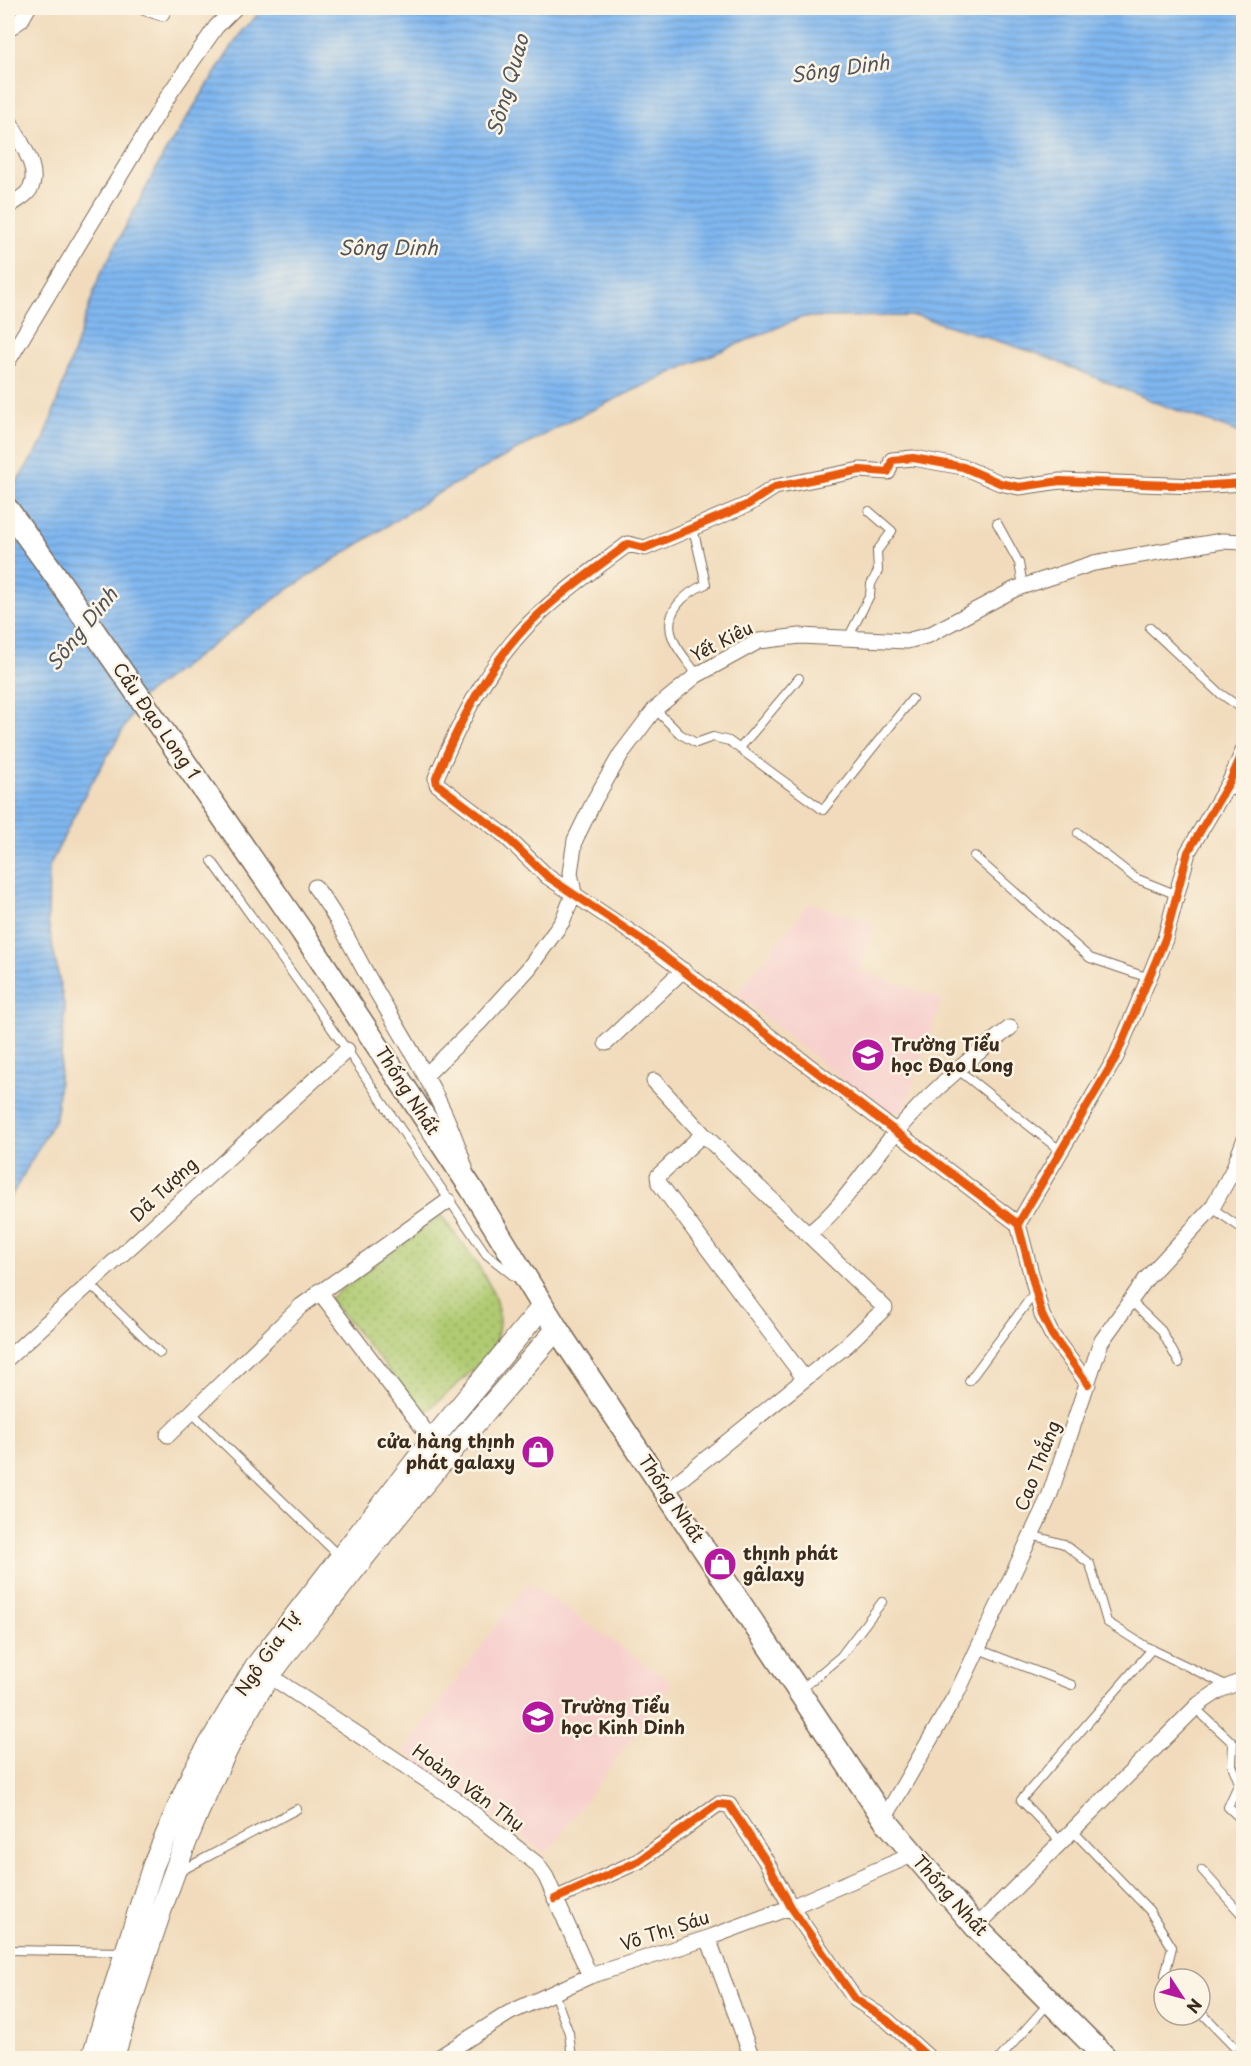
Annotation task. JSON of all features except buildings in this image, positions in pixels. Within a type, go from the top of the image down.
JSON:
[{"type":"main road","name":"Cầu Đạo Long 1","points":[[8,510],[303,933]]},
{"type":"main road","name":"Thống Nhất","points":[[303,933],[471,1188],[557,1329],[884,1819],[912,1855],[976,1927],[1106,2058]]},
{"type":"main road","name":"Ngô Gia Tự","points":[[92,2058],[135,1955],[175,1874],[196,1815],[220,1760],[262,1672],[369,1535],[432,1440],[538,1299]]},
{"type":"main road","name":"Ngô Gia Tự","points":[[113,2058],[153,1866],[192,1772],[340,1557],[369,1535],[449,1454],[557,1329]]},
{"type":"main road","points":[[432,1440],[449,1454]]},
{"type":"main road","points":[[153,1866],[175,1874]]},
{"type":"street","points":[[8,29],[21,20],[28,8]]},
{"type":"street","points":[[146,8],[162,13]]},
{"type":"street","points":[[8,361],[170,93],[216,27],[235,8]]},
{"type":"street","points":[[8,118],[32,168],[34,182],[27,193],[8,207]]},
{"type":"street","points":[[1088,1384],[1052,1335],[1042,1315],[1018,1224],[683,970],[548,877],[503,834],[437,784],[436,778],[454,736],[482,684],[509,647],[538,615],[628,544],[645,548],[749,504],[776,487],[860,470],[888,472],[892,460],[914,458],[963,467],[1000,483],[1019,487],[1060,481],[1205,487],[1244,483]]},
{"type":"street","name":"Yết Kiêu","points":[[426,1075],[479,1023],[529,968],[562,922],[574,893],[570,873],[575,840],[621,754],[655,709],[697,675],[759,641],[800,636],[907,640],[929,635],[1023,586],[1094,563],[1222,541],[1244,543]]},
{"type":"street","points":[[1018,1224],[1116,1057],[1166,939],[1175,894],[1188,852],[1230,781],[1244,749]]},
{"type":"street","points":[[1230,781],[1244,796]]},
{"type":"street","points":[[315,887],[335,914],[370,980],[426,1075],[453,1130],[471,1188]]},
{"type":"street","points":[[606,1043],[683,970]]},
{"type":"street","points":[[808,1234],[824,1221],[896,1131],[957,1069],[1010,1028]]},
{"type":"street","name":"Dã Tượng","points":[[8,1358],[347,1050]]},
{"type":"street","points":[[654,1081],[703,1134],[885,1308],[847,1345],[666,1491]]},
{"type":"street","points":[[703,1134],[664,1168],[658,1176],[659,1183],[804,1378]]},
{"type":"street","name":"Cao Thắng","points":[[884,1819],[958,1691],[1049,1497],[1101,1342],[1130,1300],[1212,1208],[1233,1170],[1244,1141]]},
{"type":"street","points":[[168,1435],[271,1332],[318,1292],[448,1201]]},
{"type":"street","points":[[318,1292],[432,1440]]},
{"type":"street","name":"Hoàng Văn Thụ","points":[[262,1672],[455,1799],[537,1864],[546,1876],[590,1976]]},
{"type":"street","points":[[976,1927],[1195,1708],[1228,1686],[1244,1680]]},
{"type":"street","points":[[555,1899],[639,1861],[718,1804],[729,1805],[742,1821],[791,1907],[855,1999],[887,2020],[929,2058]]},
{"type":"street","name":"Võ Thị Sáu","points":[[438,2058],[509,2013],[590,1976],[708,1938],[791,1907],[912,1855]]},
{"type":"street","points":[[708,1938],[752,2058]]},
{"type":"lane","points":[[848,638],[870,595],[871,584],[878,571],[877,551],[892,531],[869,511]]},
{"type":"lane","points":[[997,523],[1019,563],[1023,586]]},
{"type":"lane","points":[[693,528],[706,584],[687,592],[671,616],[672,638],[697,675]]},
{"type":"lane","points":[[1150,628],[1218,692],[1244,710]]},
{"type":"lane","points":[[740,748],[799,678]]},
{"type":"lane","points":[[655,709],[680,734],[696,743],[713,737],[729,741],[823,810],[912,699]]},
{"type":"lane","points":[[1078,833],[1135,878],[1175,894]]},
{"type":"lane","points":[[974,856],[1090,958],[1149,978]]},
{"type":"lane","points":[[212,861],[347,1050],[486,1254],[538,1299]]},
{"type":"lane","points":[[957,1069],[1061,1151]]},
{"type":"lane","points":[[1212,1208],[1244,1230]]},
{"type":"lane","points":[[90,1284],[160,1353]]},
{"type":"lane","points":[[969,1382],[1036,1290]]},
{"type":"lane","points":[[1130,1300],[1161,1330],[1179,1363]]},
{"type":"lane","points":[[191,1412],[340,1557]]},
{"type":"lane","points":[[1031,1534],[1064,1544],[1090,1564],[1107,1622],[1152,1649],[1228,1686]]},
{"type":"lane","points":[[798,1690],[841,1656],[882,1602]]},
{"type":"lane","points":[[978,1649],[1072,1684]]},
{"type":"lane","points":[[1060,1842],[1021,1800],[1152,1649]]},
{"type":"lane","points":[[1195,1708],[1233,1743],[1232,1765],[1239,1783],[1228,1808],[1244,1822]]},
{"type":"lane","points":[[175,1874],[297,1809]]},
{"type":"lane","points":[[1072,1830],[1149,1910],[1172,1947],[1167,1967]]},
{"type":"lane","points":[[1202,1870],[1242,1913]]},
{"type":"lane","points":[[8,1950],[135,1955]]},
{"type":"lane","points":[[554,1993],[569,2033],[572,2058]]},
{"type":"lane","points":[[1000,2058],[1050,2002]]},
{"type":"lane","points":[[1212,2023],[1234,2046]]},
{"type":"shaded area","name":"Trường Tiểu học Đạo Long","points":[[809,903],[875,924],[860,971],[942,999],[904,1111],[884,1113],[737,994]]},
{"type":"shaded area","name":"Trường Tiểu học Kinh Dinh","points":[[528,1582],[672,1683],[546,1854],[404,1752]]},
{"type":"green space","points":[[441,1215],[488,1282],[496,1301],[499,1320],[496,1338],[486,1356],[425,1413],[329,1299]]},
{"type":"water","name":"Sông Dinh","points":[[265,8],[1243,8],[1243,434],[1157,403],[1036,353],[918,316],[803,317],[692,363],[573,419],[435,495],[287,590],[142,697],[84,796],[49,867],[48,922],[65,1010],[56,1117],[8,1202],[8,495],[44,440],[99,277],[164,154],[243,29]]},
{"type":"cycle path","points":[[1088,1384],[1052,1335],[1042,1315],[1018,1224],[641,939],[548,877],[503,834],[437,784],[436,778],[478,691],[505,651],[548,605],[628,544],[645,548],[749,504],[775,487],[860,470],[888,472],[892,460],[913,458],[963,467],[1000,483],[1019,487],[1060,481],[1197,486],[1244,483]]},
{"type":"cycle path","points":[[1018,1224],[1116,1057],[1165,939],[1188,852],[1230,781],[1244,749]]},
{"type":"cycle path","points":[[555,1899],[639,1861],[718,1804],[729,1805],[766,1861],[791,1907],[855,1999],[887,2020],[929,2058]]},
{"type":"place","name":"Trường Tiểu học Đạo Long","points":[[868,1055]]},
{"type":"place","name":"cửa hàng thịnh phát galaxy","points":[[538,1452]]},
{"type":"place","name":"thịnh phát gâlaxy","points":[[720,1564]]},
{"type":"place","name":"Trường Tiểu học Kinh Dinh","points":[[538,1717]]},
{"type":"water label","name":"Sông Quao","points":[[508,85]]}]
